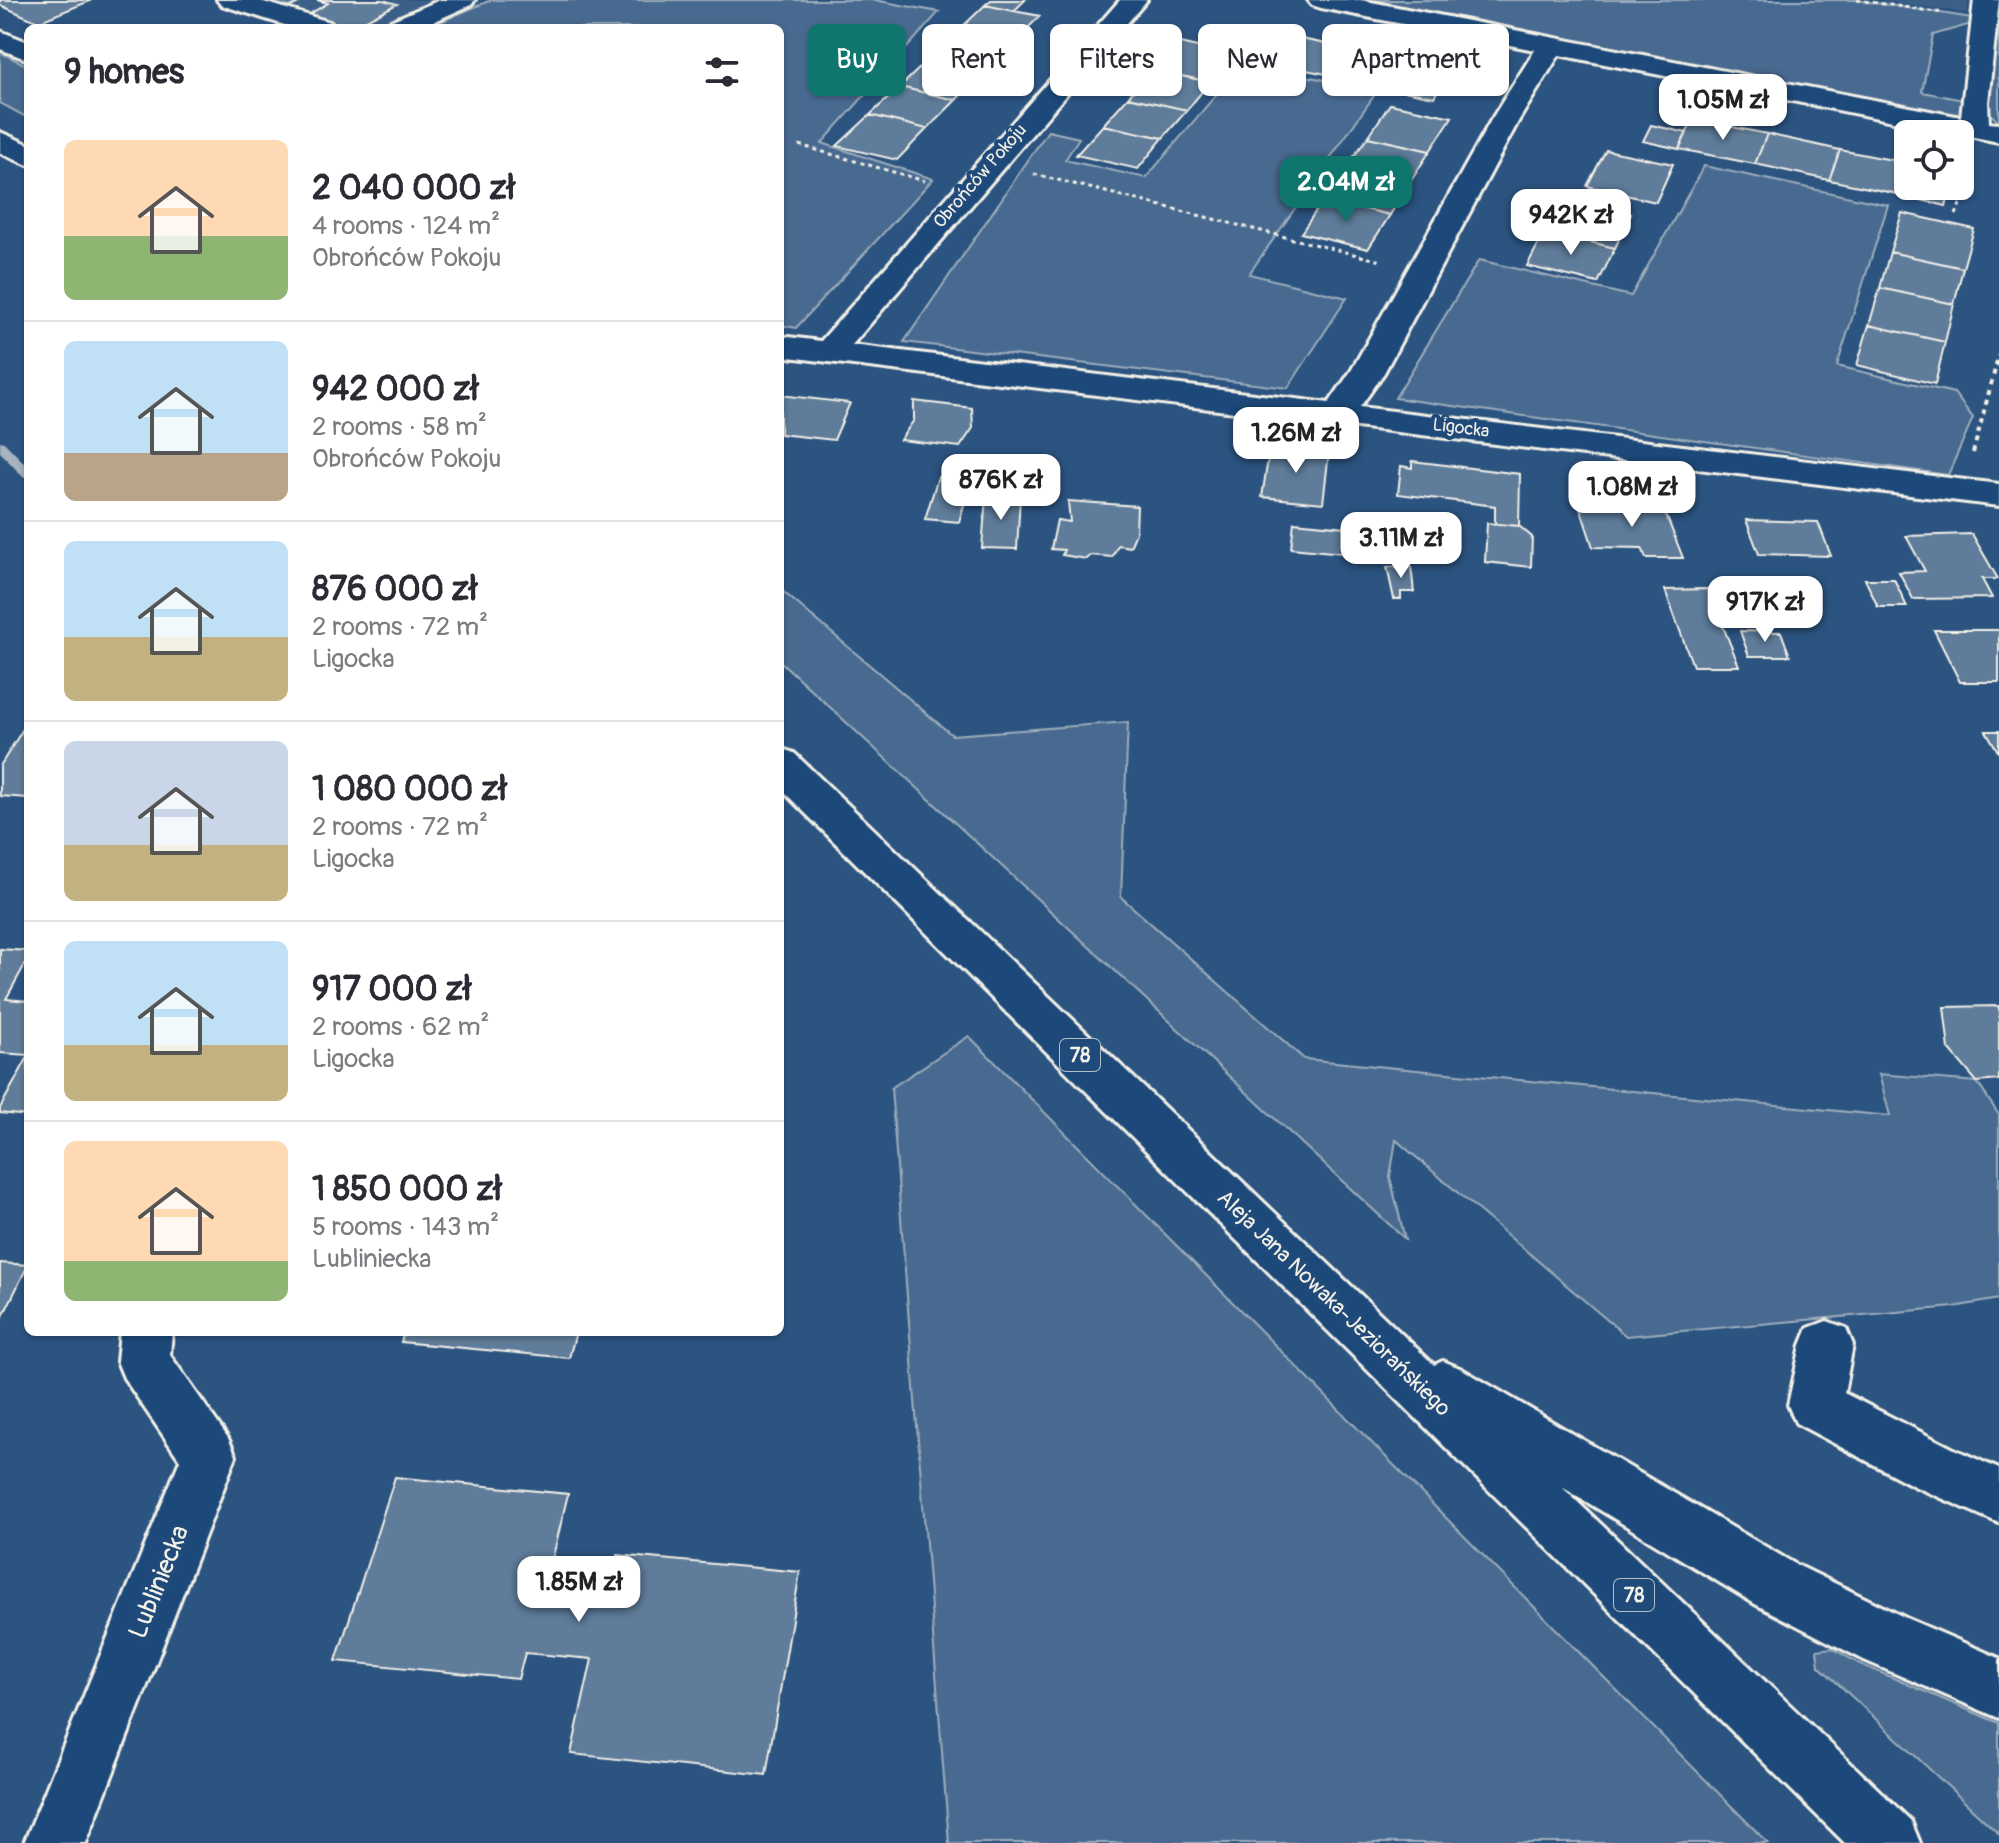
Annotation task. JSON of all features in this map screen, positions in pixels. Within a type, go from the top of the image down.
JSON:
[{"type":"street","points":[[230,0],[308,24]]},
{"type":"street","points":[[409,0],[452,4]]},
{"type":"street","name":"Obrońców Pokoju","points":[[828,353],[1134,0]]},
{"type":"street","points":[[1321,0],[1987,130]]},
{"type":"street","points":[[406,24],[452,4]]},
{"type":"street","points":[[1986,10],[1974,102],[1987,130]]},
{"type":"street","points":[[0,39],[24,50]]},
{"type":"street","points":[[1339,412],[1367,373],[1505,120],[1552,44]]},
{"type":"street","points":[[0,141],[24,154]]},
{"type":"street","name":"Ligocka","points":[[784,347],[1339,412],[1996,499]]},
{"type":"street","points":[[1985,460],[1996,499]]},
{"type":"street","name":"Aleja Jana Nowaka-Jeziorańskiego","points":[[784,767],[1889,1843]]},
{"type":"street","name":"Lubliniecka","points":[[55,1843],[209,1456],[143,1361],[146,1336]]},
{"type":"street","points":[[1827,1345],[1815,1405],[1935,1468],[1999,1496]]},
{"type":"street","name":"78","points":[[1379,1348],[1775,1584],[1885,1639],[1999,1688]]},
{"type":"path","points":[[1857,0],[1986,10]]},
{"type":"path","points":[[799,145],[966,193],[1010,168],[1388,263]]},
{"type":"path","points":[[1956,215],[1962,200]]},
{"type":"path","points":[[1985,460],[1999,354]]},
{"type":"shaded area","points":[[246,0],[453,0],[399,24],[322,24]]},
{"type":"shaded area","points":[[491,0],[874,0],[939,12],[928,24],[922,24],[922,31],[906,49],[906,24],[808,24],[808,96],[864,96],[822,143],[933,179],[796,328],[784,326],[784,24],[435,24]]},
{"type":"shaded area","points":[[1321,0],[1857,0],[1985,20],[1933,35],[1922,92],[1974,102],[1975,128],[1974,120],[1934,120],[1509,37],[1509,24],[1444,24]]},
{"type":"shaded area","points":[[1881,0],[1968,0],[1967,13]]},
{"type":"shaded area","points":[[1999,6],[1999,123],[1989,112]]},
{"type":"shaded area","points":[[0,52],[24,64],[24,116],[0,103]]},
{"type":"shaded area","points":[[1306,76],[1322,79],[1322,96],[1374,96],[1249,274],[1347,298],[1288,388],[904,342],[1048,131],[1079,138],[1065,160],[1146,178],[1215,96],[1306,96]]},
{"type":"shaded area","points":[[1704,166],[1888,205],[1837,366],[1954,393],[1973,418],[1948,475],[1395,398],[1479,260],[1631,296]]},
{"type":"shaded area","points":[[784,592],[952,735],[1128,722],[1121,897],[1304,1059],[1890,1116],[1879,1074],[1977,1082],[1999,1115],[1999,1299],[1954,1307],[1626,1336],[1396,1140],[1390,1177],[1405,1239],[784,665]]},
{"type":"shaded area","points":[[969,1036],[1768,1843],[949,1843],[891,1088]]},
{"type":"shaded area","points":[[1832,1648],[1858,1663],[1999,1723],[1999,1834],[1819,1666],[1817,1650]]},
{"type":"building","points":[[0,0],[90,1],[38,22],[0,5]]},
{"type":"building","points":[[259,0],[304,0],[289,8]]},
{"type":"building","points":[[317,0],[383,0],[397,4],[359,24],[338,24],[308,15],[328,3]]},
{"type":"building","points":[[991,0],[1025,0],[1014,11],[985,5]]},
{"type":"building","points":[[985,5],[1040,16],[1032,24],[965,24]]},
{"type":"building","points":[[1306,40],[1322,43],[1322,73],[1306,70]]},
{"type":"building","points":[[1182,43],[1198,47],[1198,80],[1182,76]]},
{"type":"building","points":[[922,66],[922,92],[906,88],[906,81]]},
{"type":"building","points":[[1182,76],[1198,80],[1198,96],[1187,110],[1128,97],[1182,96]]},
{"type":"building","points":[[906,88],[922,92],[922,96],[956,100],[927,129],[870,115],[890,96],[906,96]]},
{"type":"building","points":[[939,96],[960,96],[956,100]]},
{"type":"building","points":[[1128,97],[1187,110],[1163,138],[1103,125]]},
{"type":"building","points":[[1390,104],[1452,117],[1430,151],[1368,137]]},
{"type":"building","points":[[870,115],[927,129],[897,160],[837,146]]},
{"type":"building","points":[[1693,119],[1767,134],[1755,164],[1679,149]]},
{"type":"building","points":[[1103,125],[1163,138],[1138,169],[1076,155]]},
{"type":"building","points":[[1651,125],[1687,133],[1679,149],[1643,141]]},
{"type":"building","points":[[1767,134],[1840,150],[1829,180],[1755,164]]},
{"type":"building","points":[[1368,137],[1430,151],[1410,182],[1346,167]]},
{"type":"building","points":[[1606,150],[1673,164],[1656,202],[1587,186]]},
{"type":"building","points":[[1840,150],[1894,160],[1894,193],[1829,180]]},
{"type":"building","points":[[1346,167],[1410,182],[1390,215],[1324,199]]},
{"type":"building","points":[[1324,199],[1390,215],[1368,249],[1301,233]]},
{"type":"building","points":[[1562,199],[1631,214],[1615,248],[1545,231]]},
{"type":"building","points":[[1921,200],[1948,200],[1946,206]]},
{"type":"building","points":[[1902,213],[1974,229],[1963,268],[1890,252]]},
{"type":"building","points":[[1545,231],[1615,248],[1598,283],[1527,266]]},
{"type":"building","points":[[1890,252],[1963,268],[1954,304],[1880,288]]},
{"type":"building","points":[[1880,288],[1954,304],[1945,342],[1869,325]]},
{"type":"building","points":[[1869,325],[1945,342],[1935,384],[1857,365]]},
{"type":"building","points":[[784,395],[850,403],[834,440],[784,434]]},
{"type":"building","points":[[914,401],[972,408],[973,428],[960,447],[900,440],[914,420]]},
{"type":"building","points":[[1270,446],[1329,452],[1323,503],[1262,497]]},
{"type":"building","points":[[1412,461],[1520,474],[1519,526],[1495,524],[1495,506],[1398,494],[1401,466],[1412,468]]},
{"type":"building","points":[[938,477],[972,477],[959,522],[925,519]]},
{"type":"building","points":[[986,496],[1020,496],[1017,549],[982,548]]},
{"type":"building","points":[[1068,501],[1137,506],[1136,533],[1130,547],[1118,545],[1112,557],[1090,555],[1086,559],[1062,555],[1064,550],[1051,549],[1057,520],[1070,522]]},
{"type":"building","points":[[1579,504],[1662,505],[1683,558],[1646,558],[1642,548],[1593,547]]},
{"type":"building","points":[[1746,520],[1818,522],[1831,556],[1759,554]]},
{"type":"building","points":[[1294,522],[1345,527],[1342,553],[1291,548]]},
{"type":"building","points":[[1487,523],[1519,526],[1532,537],[1531,567],[1485,562]]},
{"type":"building","points":[[1972,534],[1998,579],[1982,579],[1992,598],[1913,599],[1899,572],[1925,571],[1906,536]]},
{"type":"building","points":[[1411,566],[1414,592],[1401,592],[1401,599],[1394,599],[1387,567]]},
{"type":"building","points":[[1865,579],[1894,579],[1907,607],[1878,607]]},
{"type":"building","points":[[1708,589],[1739,666],[1693,666],[1665,590]]},
{"type":"building","points":[[1934,630],[1999,630],[1999,682],[1960,682]]},
{"type":"building","points":[[1740,631],[1781,632],[1790,656],[1749,656]]},
{"type":"building","points":[[24,727],[24,798],[0,796],[0,766]]},
{"type":"building","points":[[1986,731],[1999,731],[1999,753]]},
{"type":"building","points":[[0,949],[24,951],[24,966],[6,999],[24,1001],[24,1055],[0,1053]]},
{"type":"building","points":[[1999,1006],[1999,1080],[1977,1082],[1949,1049],[1944,1007]]},
{"type":"building","points":[[24,1064],[24,1116],[0,1113]]},
{"type":"building","points":[[0,1263],[24,1265],[24,1273],[0,1322]]},
{"type":"building","points":[[403,1336],[575,1336],[569,1358],[401,1342]]},
{"type":"building","points":[[395,1477],[568,1494],[549,1573],[612,1579],[618,1555],[800,1572],[766,1775],[571,1754],[592,1659],[525,1653],[518,1679],[336,1661]]},
{"type":"waterway","points":[[0,445],[24,470]]}]
